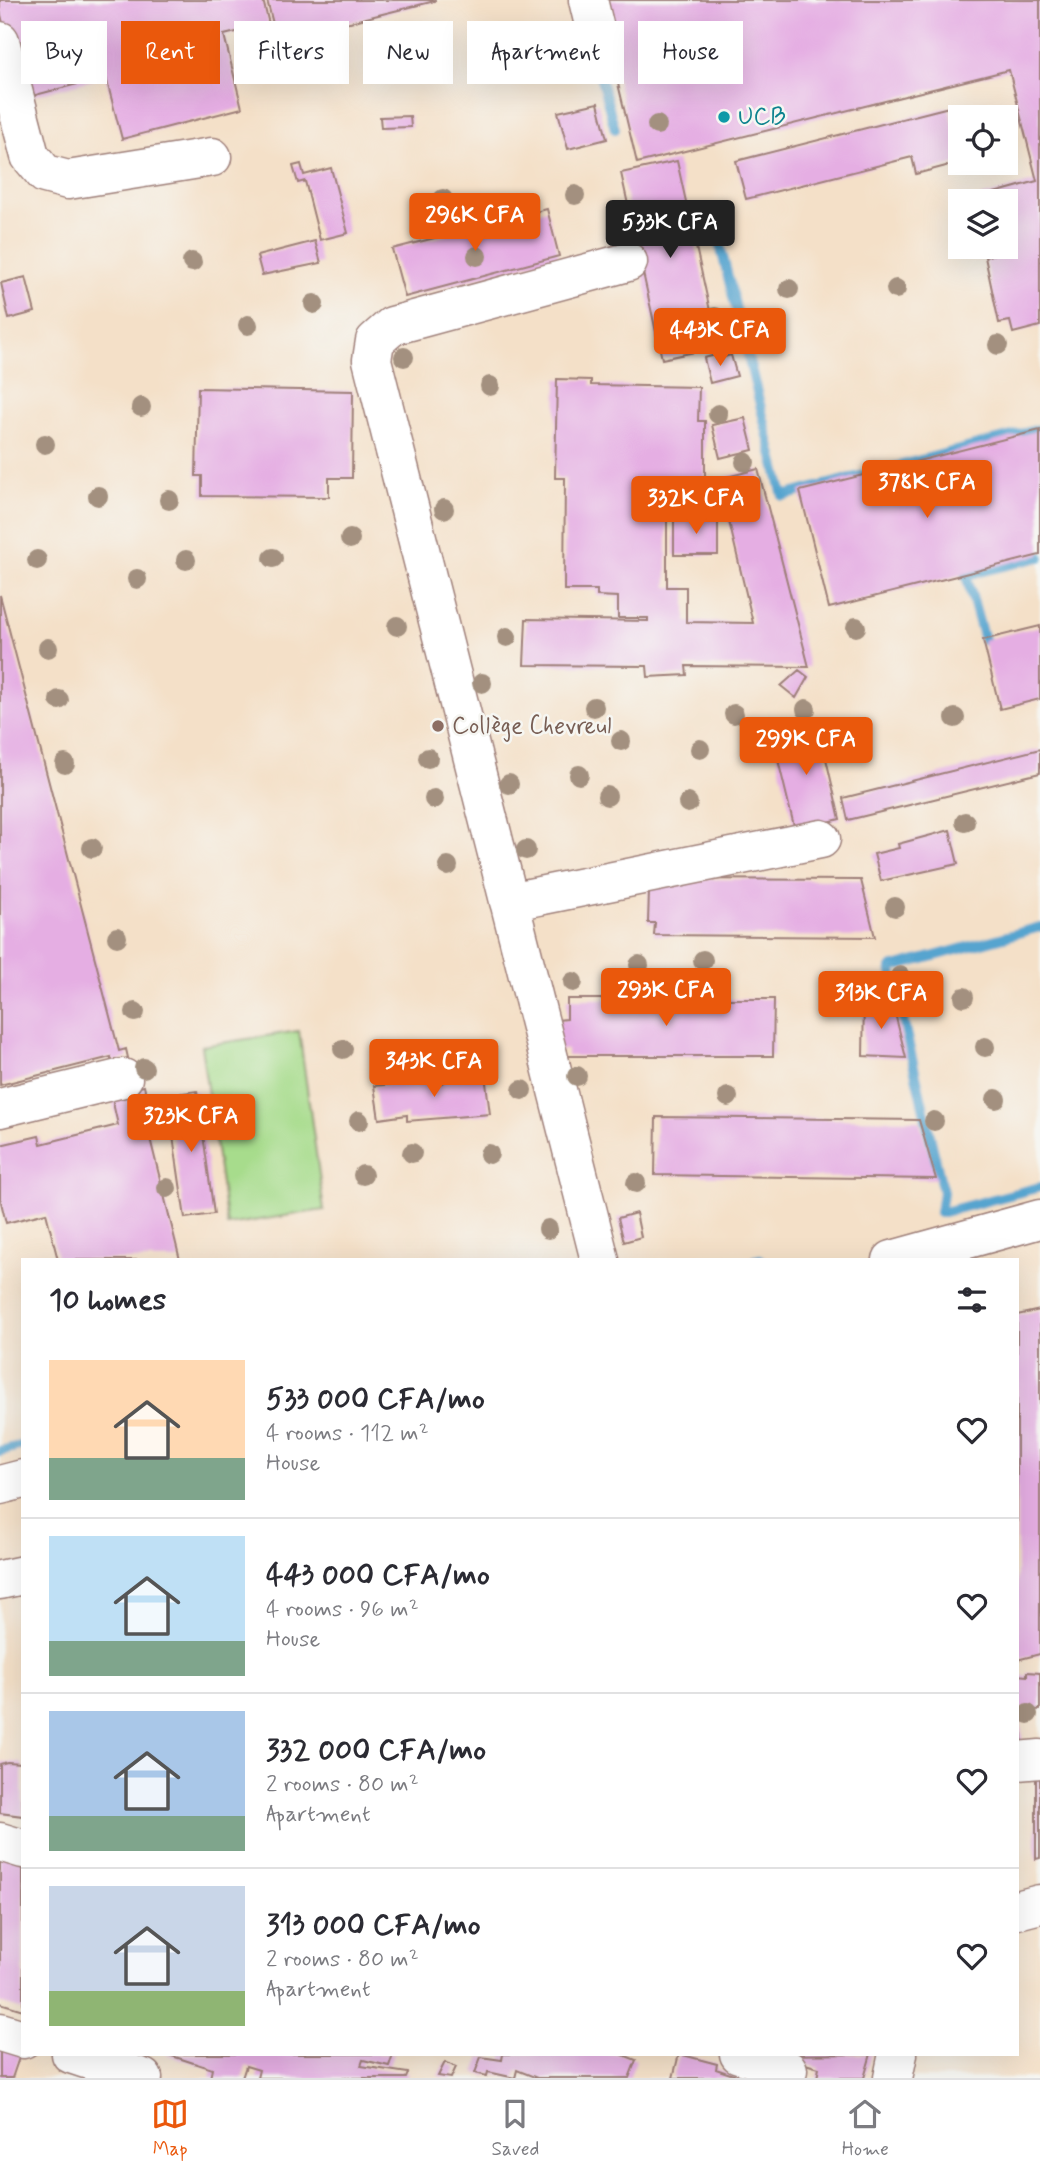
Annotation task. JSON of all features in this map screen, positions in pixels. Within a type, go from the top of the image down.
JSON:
[{"type":"street","points":[[588,0],[593,21]]},
{"type":"street","points":[[0,41],[30,156],[45,174],[68,180],[212,158]]},
{"type":"street","points":[[599,1258],[372,360],[375,341],[391,326],[628,262]]},
{"type":"street","points":[[509,902],[821,839]]},
{"type":"street","points":[[0,1108],[123,1078]]},
{"type":"street","points":[[899,1258],[1040,1219]]},
{"type":"street","points":[[0,1485],[21,1480]]},
{"type":"street","points":[[0,1580],[21,1575]]},
{"type":"street","points":[[1019,1761],[1040,1759]]},
{"type":"street","points":[[0,1842],[21,1848]]},
{"type":"street","points":[[1019,1909],[1040,1904]]},
{"type":"street","points":[[0,2032],[21,2038]]},
{"type":"street","points":[[77,2056],[143,2078]]},
{"type":"street","points":[[745,2056],[788,2070]]},
{"type":"street","points":[[893,2078],[898,2056]]},
{"type":"green space","points":[[299,1031],[324,1210],[227,1225],[201,1046]]},
{"type":"building","points":[[0,0],[263,0],[268,21],[234,21],[234,33],[224,35],[242,108],[122,139],[107,81],[107,21],[21,21],[21,84],[77,84],[32,96],[19,87],[0,11]]},
{"type":"building","points":[[267,0],[435,0],[349,22],[272,21]]},
{"type":"building","name":"UCB","points":[[598,0],[1040,0],[1040,326],[1013,333],[1010,321],[999,323],[985,259],[1018,259],[1018,189],[1008,189],[1037,181],[1009,70],[637,163],[618,84],[624,84],[624,21],[603,21]]},
{"type":"building","points":[[598,103],[607,139],[568,149],[558,112]]},
{"type":"building","points":[[948,107],[948,165],[916,174],[912,157],[746,199],[736,161]]},
{"type":"building","points":[[410,116],[411,127],[381,128],[380,117]]},
{"type":"building","points":[[677,161],[718,347],[662,359],[621,173]]},
{"type":"building","points":[[301,164],[304,175],[331,168],[348,233],[320,240],[305,181],[298,183],[293,166]]},
{"type":"building","points":[[547,209],[559,256],[405,297],[392,249]]},
{"type":"building","points":[[315,241],[321,263],[262,275],[257,256]]},
{"type":"building","points":[[26,277],[35,312],[9,319],[1,283]]},
{"type":"building","points":[[720,354],[721,358],[731,355],[737,376],[710,383],[704,358]]},
{"type":"building","points":[[557,379],[591,380],[591,385],[699,387],[698,421],[705,421],[705,480],[667,480],[667,587],[686,587],[686,622],[753,623],[719,479],[758,469],[809,667],[686,666],[687,675],[648,677],[647,666],[524,665],[526,619],[648,621],[648,618],[618,618],[618,597],[597,596],[597,590],[564,590],[565,478],[555,478]]},
{"type":"building","points":[[198,388],[353,391],[352,478],[329,478],[329,497],[202,496],[202,476],[196,476]]},
{"type":"building","points":[[745,418],[753,450],[720,458],[712,425]]},
{"type":"building","points":[[1040,430],[1040,555],[829,608],[800,491]]},
{"type":"building","points":[[674,516],[718,516],[718,555],[674,555]]},
{"type":"building","points":[[0,595],[119,1051],[126,1049],[128,1058],[112,1062],[111,1057],[0,1085]]},
{"type":"building","points":[[1040,626],[1040,699],[1000,709],[983,640]]},
{"type":"building","points":[[799,670],[808,677],[796,698],[781,686]]},
{"type":"building","points":[[818,724],[840,819],[795,830],[772,735]]},
{"type":"building","points":[[1040,749],[1040,773],[848,820],[843,798]]},
{"type":"building","points":[[950,830],[958,864],[881,881],[874,854],[899,848],[898,844]]},
{"type":"building","points":[[655,879],[861,880],[875,937],[654,935],[655,923],[648,923],[649,891]]},
{"type":"building","points":[[567,999],[774,999],[773,1056],[567,1056],[567,1050],[554,1049],[546,1021],[567,1019]]},
{"type":"building","points":[[864,1000],[892,1001],[906,1058],[863,1056]]},
{"type":"building","points":[[485,1075],[490,1114],[407,1121],[407,1115],[379,1119],[374,1086]]},
{"type":"building","points":[[144,1086],[153,1125],[147,1126],[180,1258],[57,1258],[46,1213],[6,1223],[0,1198],[0,1145],[39,1136],[41,1144],[118,1125],[111,1094]]},
{"type":"building","points":[[197,1091],[214,1214],[185,1218],[167,1095]]},
{"type":"building","points":[[656,1117],[919,1120],[936,1179],[655,1175]]},
{"type":"building","points":[[636,1213],[641,1237],[624,1242],[618,1218]]},
{"type":"building","points":[[1040,1310],[1040,1654],[1019,1659],[1019,1315]]},
{"type":"building","points":[[1027,1672],[1040,1673],[1040,1710],[1019,1708],[1019,1675],[1027,1676]]},
{"type":"building","points":[[1019,1710],[1020,1710],[1023,1751],[1019,1751]]},
{"type":"building","points":[[21,1763],[21,1816],[0,1813],[0,1764]]},
{"type":"building","points":[[1036,1770],[1040,1770],[1040,1858],[1036,1859]]},
{"type":"building","points":[[0,1854],[21,1859],[21,2009],[0,2003]]},
{"type":"building","points":[[0,2042],[21,2049],[12,2078],[0,2078]]},
{"type":"building","points":[[172,2056],[392,2056],[389,2066],[363,2060],[361,2066],[408,2073],[406,2078],[257,2078],[259,2070],[246,2066],[242,2078],[210,2078],[212,2069]]},
{"type":"building","points":[[503,2056],[626,2056],[636,2060],[629,2078],[537,2078],[517,2070],[515,2078],[488,2072],[487,2076],[475,2073],[481,2057],[502,2060]]},
{"type":"building","points":[[678,2056],[687,2056],[717,2064],[716,2069],[742,2078],[673,2078]]},
{"type":"building","points":[[777,2056],[870,2056],[864,2078],[817,2078],[819,2068]]},
{"type":"building","points":[[445,2062],[456,2067],[451,2078],[438,2076]]},
{"type":"waterway","points":[[602,84],[615,129]]},
{"type":"waterway","points":[[716,229],[783,496],[1040,429]]},
{"type":"waterway","points":[[984,640],[966,575],[1040,557]]},
{"type":"waterway","points":[[1040,927],[891,968],[943,1192],[940,1213],[1040,1187]]},
{"type":"waterway","points":[[0,1451],[21,1446]]},
{"type":"place","name":"UCB","points":[[724,117]]},
{"type":"place","name":"Collège Chevreul","points":[[438,726]]}]
